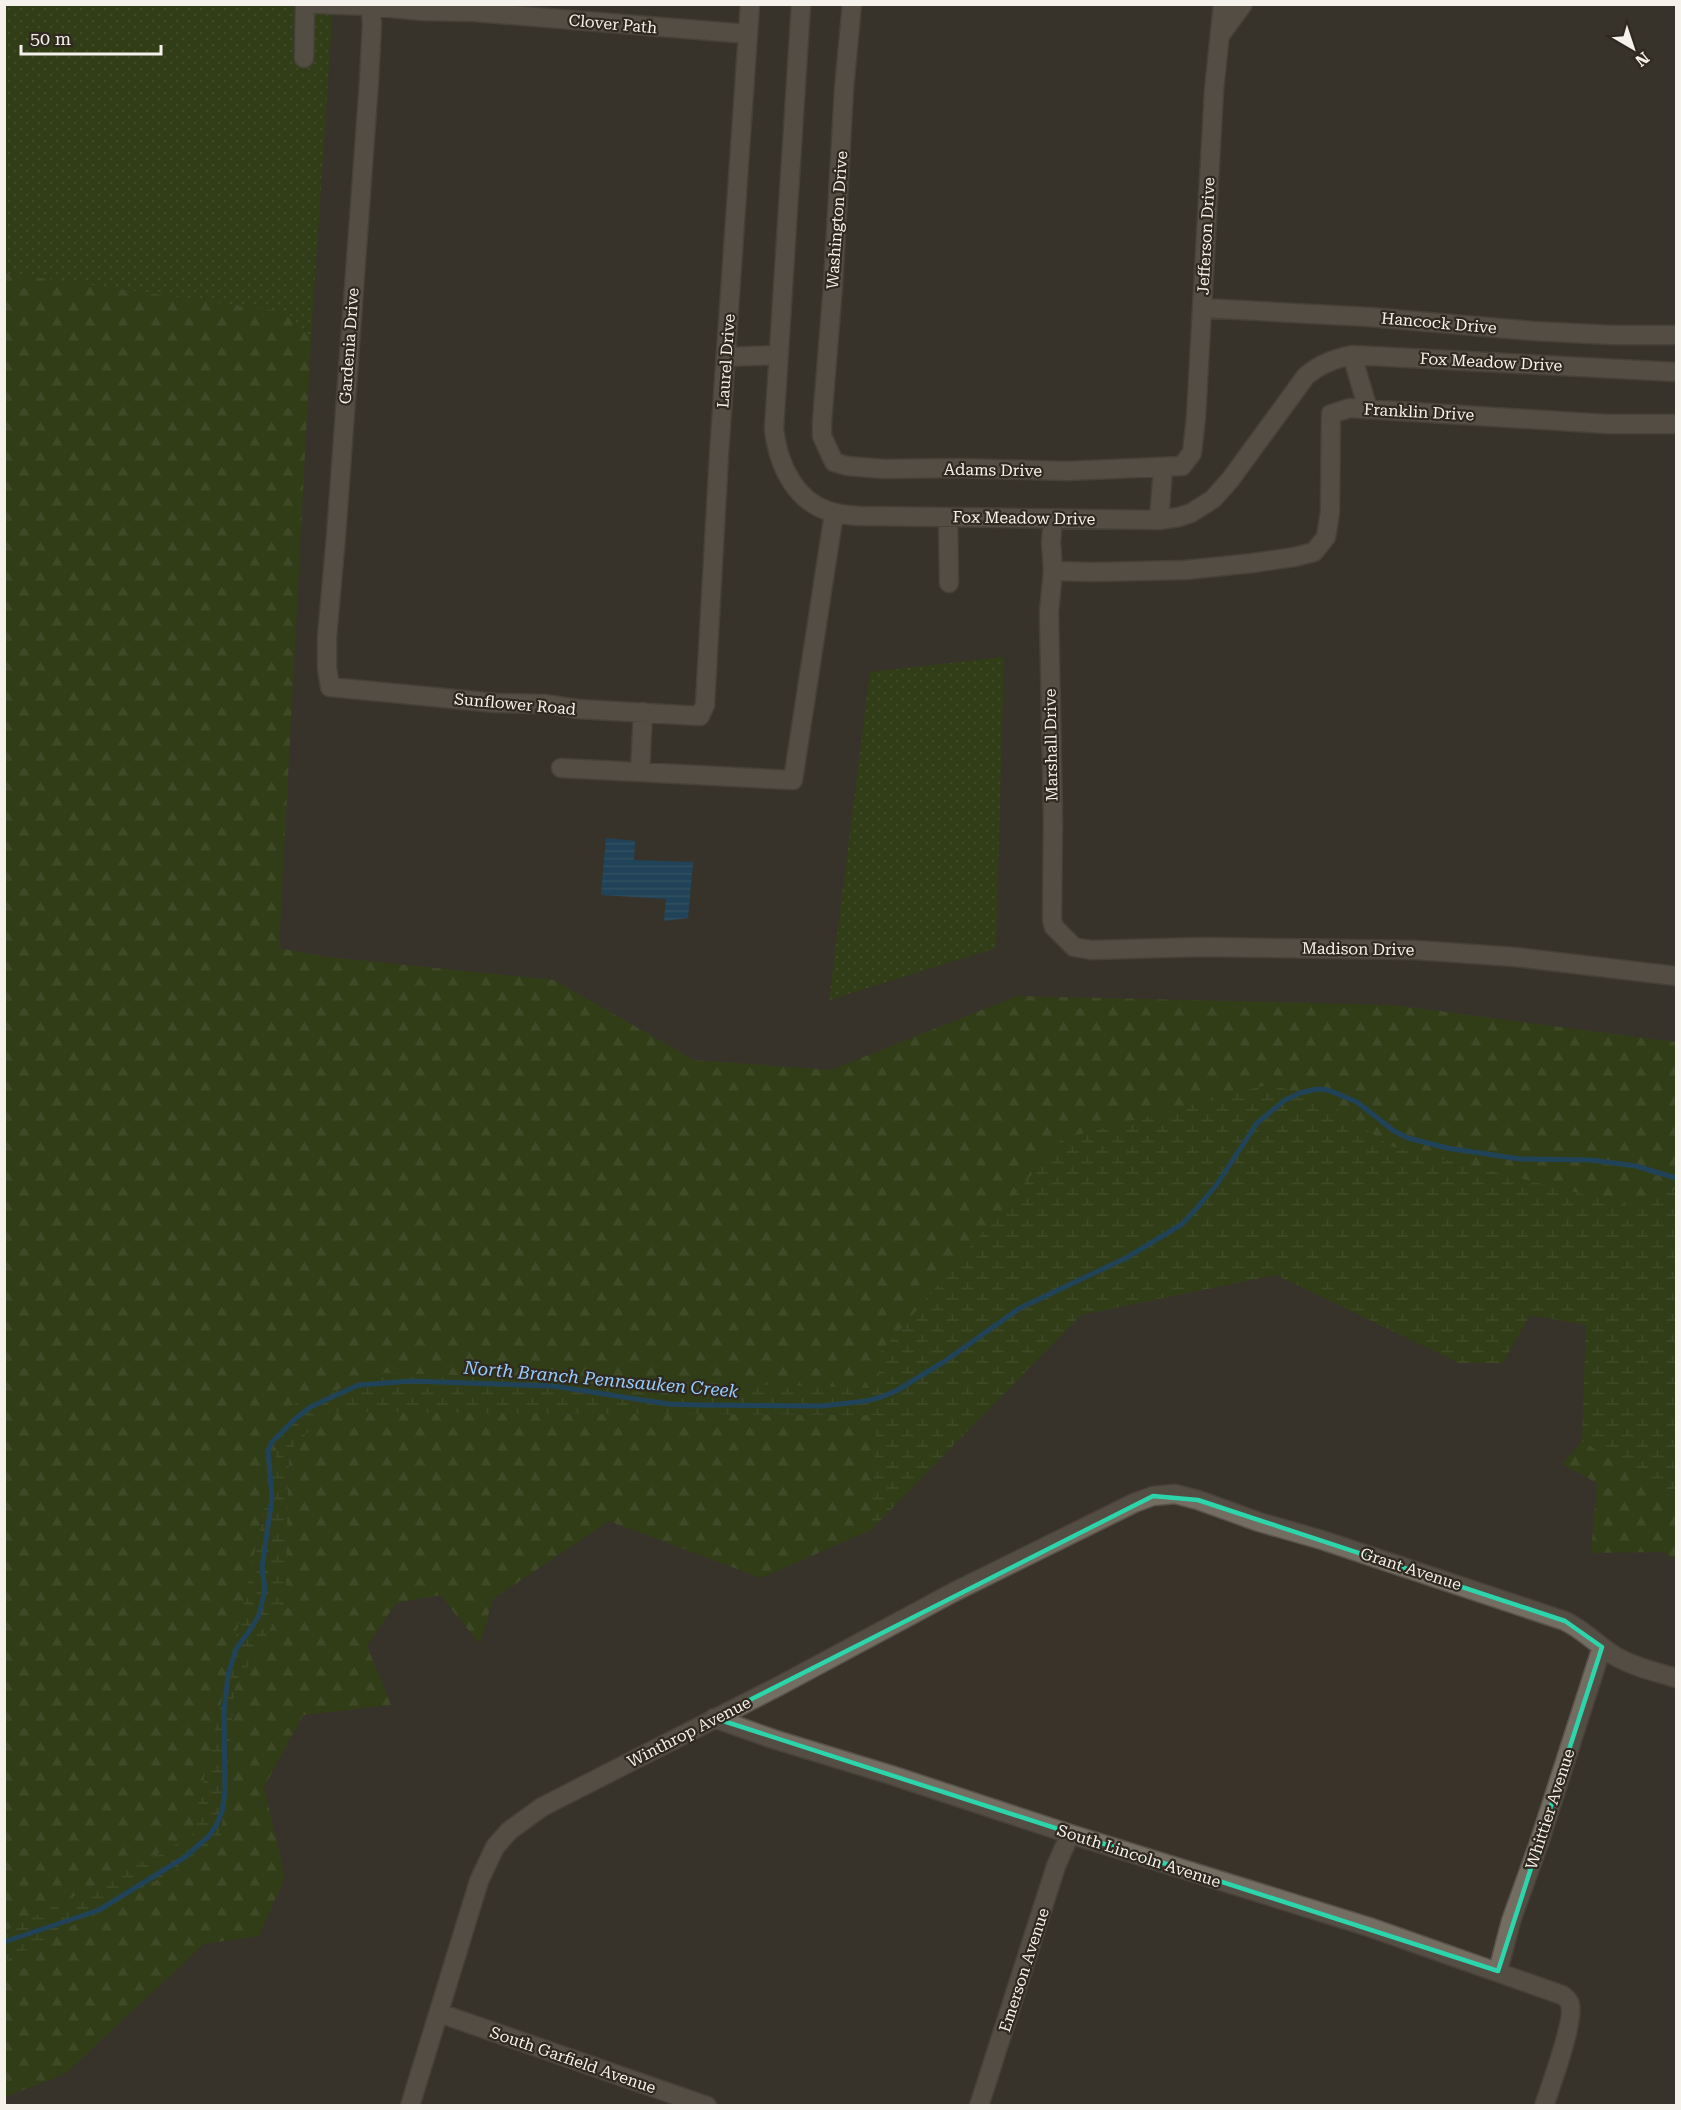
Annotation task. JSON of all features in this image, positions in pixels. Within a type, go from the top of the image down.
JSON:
[{"type":"street","points":[[304,58],[305,4]]},
{"type":"street","name":"Clover Path","points":[[317,4],[370,5],[748,34]]},
{"type":"street","name":"Laurel Drive","points":[[700,716],[705,705],[750,4]]},
{"type":"street","name":"Fox Meadow Drive","points":[[801,4],[774,429],[778,454],[794,486],[810,501],[834,513],[859,516],[1053,519],[1158,520],[1179,517],[1202,507],[1213,499],[1230,480],[1306,376],[1325,363],[1352,355],[1677,372]]},
{"type":"street","name":"Washington Drive","points":[[822,436],[844,89],[852,4]]},
{"type":"street","name":"Jefferson Drive","points":[[1182,466],[1192,453],[1194,442],[1217,48],[1221,34],[1220,20],[1223,4]]},
{"type":"street","points":[[1221,34],[1243,4]]},
{"type":"street","name":"Gardenia Drive","points":[[330,687],[327,668],[327,637],[369,82],[372,24],[370,5]]},
{"type":"street","name":"Hancock Drive","points":[[1202,308],[1369,317],[1533,332],[1677,335]]},
{"type":"street","points":[[726,357],[778,355]]},
{"type":"street","points":[[1352,355],[1368,409]]},
{"type":"street","name":"Franklin Drive","points":[[1053,571],[1161,571],[1253,563],[1314,552],[1326,537],[1330,512],[1331,414],[1350,408],[1607,424],[1677,424]]},
{"type":"street","name":"Adams Drive","points":[[822,436],[834,462],[863,468],[1067,471],[1182,466]]},
{"type":"street","points":[[1158,520],[1163,468]]},
{"type":"street","points":[[561,768],[793,780],[834,513]]},
{"type":"street","points":[[948,517],[949,582]]},
{"type":"street","points":[[1053,519],[1051,542],[1053,571]]},
{"type":"street","name":"Marshall Drive","points":[[1052,920],[1053,819],[1049,612],[1053,571]]},
{"type":"street","name":"Sunflower Road","points":[[330,687],[496,704],[546,704],[579,709],[700,716]]},
{"type":"street","points":[[640,772],[643,712]]},
{"type":"street","name":"Madison Drive","points":[[1052,920],[1054,927],[1074,947],[1091,950],[1203,947],[1415,950],[1515,957],[1677,976]]},
{"type":"street","name":"Grant Avenue","points":[[1134,1503],[1153,1496],[1175,1494],[1322,1540],[1565,1621],[1579,1628],[1602,1647],[1632,1664],[1677,1678]]},
{"type":"street","name":"Winthrop Avenue","points":[[410,2106],[486,1863],[495,1847],[509,1831],[542,1807],[954,1592],[1134,1503]]},
{"type":"street","name":"Whittier Avenue","points":[[1498,1971],[1511,1921],[1539,1843],[1602,1647]]},
{"type":"street","name":"South Lincoln Avenue","points":[[714,1718],[1070,1834],[1358,1923],[1562,1995],[1569,2002],[1571,2012],[1566,2037],[1544,2106]]},
{"type":"street","name":"Emerson Avenue","points":[[979,2106],[1056,1866],[1070,1834]]},
{"type":"street","name":"South Garfield Avenue","points":[[439,2013],[707,2106]]},
{"type":"highlighted area","points":[[1153,1496],[1198,1500],[1565,1621],[1602,1647],[1498,1971],[714,1718]]},
{"type":"green space","points":[[5,5],[333,5],[311,339],[287,312],[5,273]]},
{"type":"green space","points":[[5,273],[287,312],[311,339],[279,948],[328,957],[554,980],[694,1060],[831,1070],[1017,996],[1392,1005],[1676,1042],[1676,1189],[1630,1206],[1389,1146],[1328,1103],[881,1353],[879,1382],[870,1388],[386,1373],[287,1407],[191,1837],[5,1931]]},
{"type":"green space","points":[[1004,657],[996,948],[829,1000],[870,672]]},
{"type":"green space","points":[[1270,1084],[1328,1103],[1390,1146],[1630,1206],[1676,1189],[1676,1499],[1582,1441],[1586,1325],[1530,1315],[1503,1363],[1459,1363],[1276,1275],[1081,1315],[871,1530],[877,1415],[329,1412],[289,1451],[285,1604],[235,1687],[220,1846],[5,1961],[5,1931],[191,1837],[287,1407],[386,1373],[870,1388],[879,1382],[880,1353],[1062,1139]]},
{"type":"green space","points":[[329,1412],[877,1415],[871,1530],[761,1578],[609,1521],[493,1599],[480,1644],[440,1595],[396,1603],[367,1646],[391,1705],[303,1715],[264,1787],[285,1877],[259,1936],[204,1944],[65,2074],[5,2097],[5,1961],[220,1846],[235,1687],[285,1604],[289,1451]]},
{"type":"green space","points":[[1582,1441],[1676,1499],[1676,1559],[1663,1552],[1591,1553],[1597,1483],[1562,1464]]},
{"type":"water","points":[[606,838],[635,841],[634,860],[693,862],[688,918],[664,921],[666,899],[601,895]]},
{"type":"waterway","name":"North Branch Pennsauken Creek","points":[[4,1942],[99,1910],[185,1857],[209,1836],[217,1824],[225,1792],[224,1712],[228,1675],[236,1649],[259,1615],[265,1589],[262,1568],[272,1498],[268,1450],[272,1442],[295,1419],[323,1401],[359,1385],[411,1381],[553,1386],[668,1404],[822,1406],[881,1397],[896,1391],[945,1361],[1020,1308],[1126,1258],[1182,1224],[1217,1184],[1257,1123],[1285,1100],[1317,1089],[1328,1090],[1357,1102],[1394,1131],[1408,1138],[1447,1148],[1520,1159],[1591,1160],[1636,1166],[1676,1178]]}]
